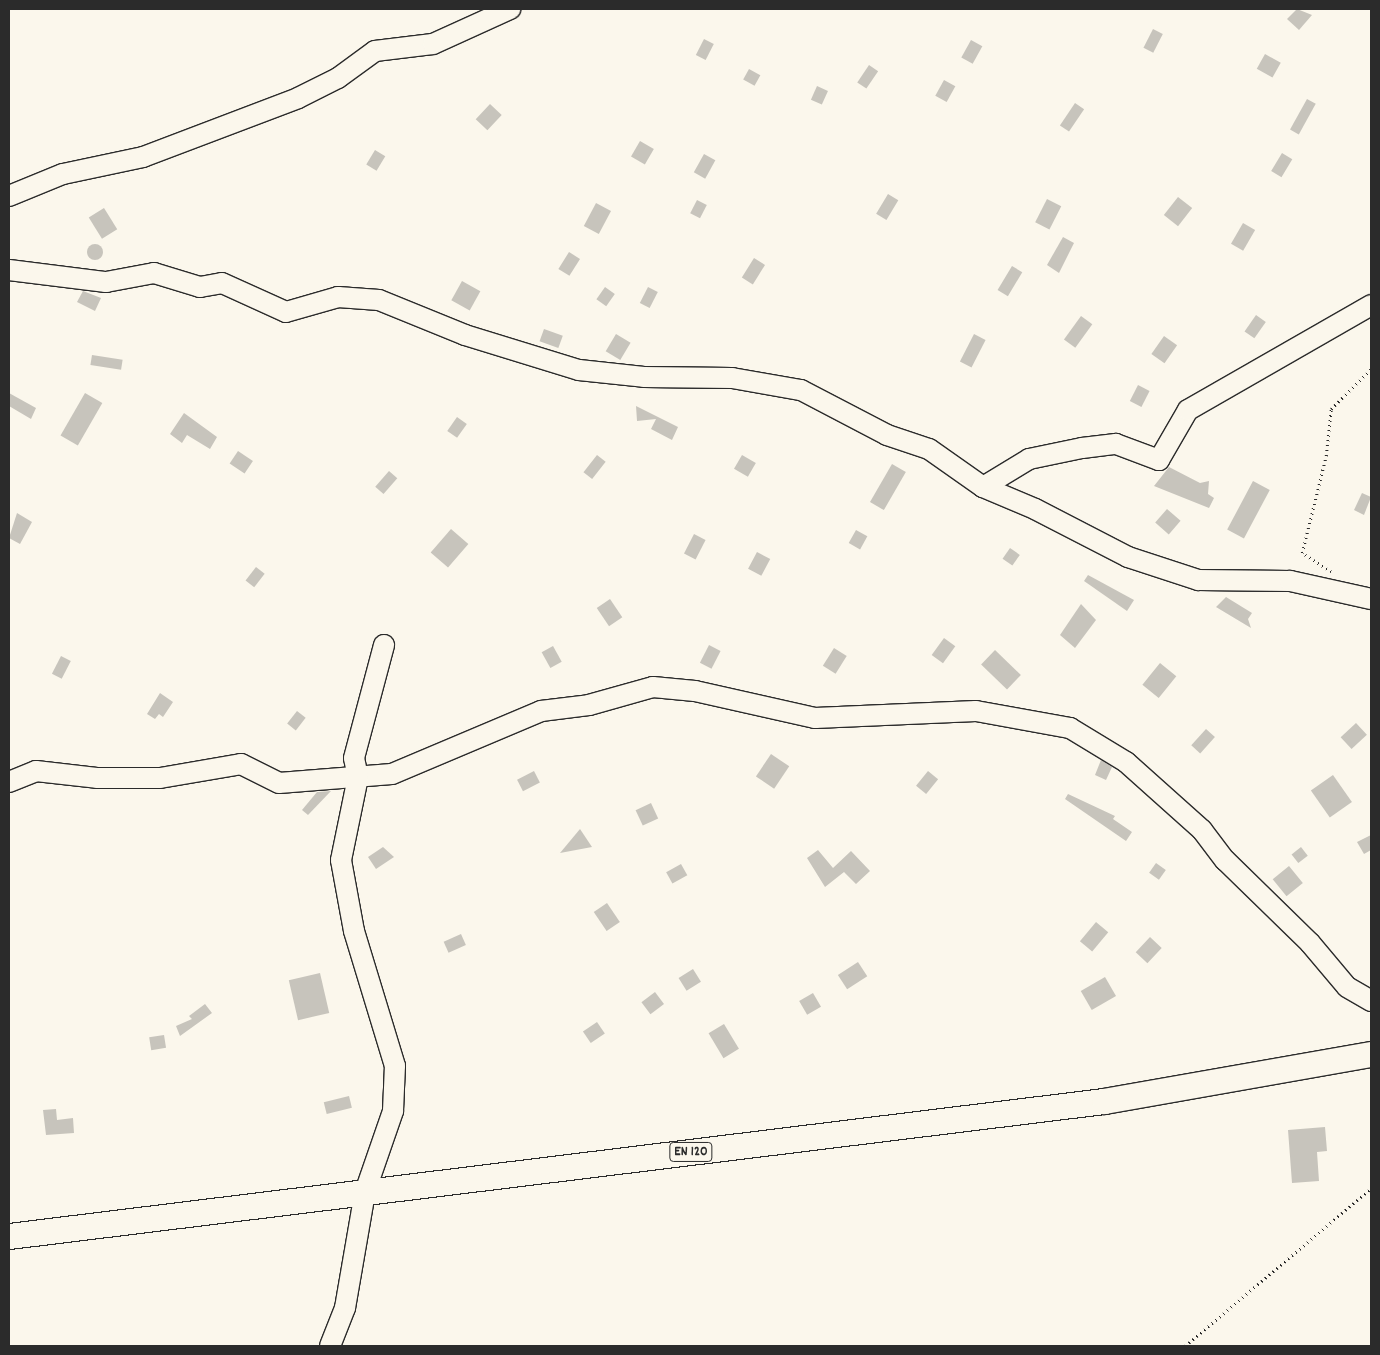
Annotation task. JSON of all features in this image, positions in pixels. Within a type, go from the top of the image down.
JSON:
[{"type":"main road","name":"EN 120","points":[[9,1236],[1104,1101],[1371,1054]]},
{"type":"street","points":[[9,196],[63,174],[143,157],[298,98],[338,78],[375,51],[432,44],[510,9]]},
{"type":"street","points":[[9,270],[106,282],[154,273],[200,287],[222,283],[286,312],[338,297],[379,300],[465,335],[579,370],[644,377],[732,378],[800,390],[887,435],[929,449],[983,487],[1128,557],[1198,580],[1290,581],[1371,598]]},
{"type":"street","points":[[983,487],[1029,459],[1082,448],[1116,444],[1158,460],[1188,410],[1371,305]]},
{"type":"street","points":[[330,1346],[345,1308],[365,1192],[393,1111],[395,1066],[354,931],[341,860],[358,777],[354,758],[384,645]]},
{"type":"street","points":[[9,782],[36,771],[97,778],[160,778],[241,764],[279,783],[392,774],[541,711],[588,705],[652,687],[695,691],[816,718],[976,711],[1070,728],[1126,762],[1164,794],[1206,835],[1266,903],[1310,942],[1348,987],[1371,1001]]},
{"type":"path","points":[[1335,575],[1302,553],[1326,456],[1331,409],[1371,369]]},
{"type":"path","points":[[1185,1346],[1371,1188]]},
{"type":"building","points":[[1297,9],[1312,15],[1299,30],[1287,19]]},
{"type":"building","points":[[1153,29],[1163,34],[1153,53],[1143,48]]},
{"type":"building","points":[[704,39],[714,44],[706,60],[696,55]]},
{"type":"building","points":[[971,40],[982,46],[973,64],[961,57]]},
{"type":"building","points":[[1265,54],[1281,63],[1273,78],[1257,69]]},
{"type":"building","points":[[869,65],[878,71],[866,89],[857,82]]},
{"type":"building","points":[[749,69],[760,75],[755,86],[743,79]]},
{"type":"building","points":[[944,80],[955,86],[947,102],[935,96]]},
{"type":"building","points":[[817,86],[828,91],[822,105],[811,100]]},
{"type":"building","points":[[1307,99],[1316,104],[1299,134],[1290,130]]},
{"type":"building","points":[[1075,103],[1084,109],[1069,132],[1060,125]]},
{"type":"building","points":[[490,104],[502,115],[487,130],[476,119]]},
{"type":"building","points":[[640,141],[654,149],[645,165],[631,157]]},
{"type":"building","points":[[375,150],[385,156],[377,171],[366,165]]},
{"type":"building","points":[[1282,153],[1292,159],[1281,177],[1271,171]]},
{"type":"building","points":[[704,154],[715,160],[705,179],[694,172]]},
{"type":"building","points":[[888,194],[898,200],[886,220],[876,214]]},
{"type":"building","points":[[1178,197],[1192,208],[1178,226],[1164,215]]},
{"type":"building","points":[[1047,199],[1061,206],[1049,229],[1035,222]]},
{"type":"building","points":[[697,200],[707,205],[700,218],[690,213]]},
{"type":"building","points":[[596,203],[611,211],[599,234],[584,226]]},
{"type":"building","points":[[104,208],[117,229],[102,239],[89,218]]},
{"type":"building","points":[[1243,223],[1255,230],[1243,251],[1231,244]]},
{"type":"building","points":[[1063,237],[1074,243],[1059,273],[1047,265]]},
{"type":"building","points":[[95,244],[103,252],[95,260],[87,252]]},
{"type":"building","points":[[569,252],[580,259],[569,276],[558,269]]},
{"type":"building","points":[[754,258],[765,265],[753,284],[742,278]]},
{"type":"building","points":[[1012,266],[1022,272],[1008,296],[998,290]]},
{"type":"building","points":[[462,281],[480,291],[470,310],[451,300]]},
{"type":"building","points":[[605,287],[615,294],[606,306],[596,299]]},
{"type":"building","points":[[648,287],[658,292],[650,308],[640,303]]},
{"type":"building","points":[[83,291],[101,298],[95,311],[77,302]]},
{"type":"building","points":[[1256,315],[1266,322],[1254,338],[1245,331]]},
{"type":"building","points":[[1081,316],[1092,324],[1075,348],[1064,339]]},
{"type":"building","points":[[544,329],[563,336],[558,348],[540,341]]},
{"type":"building","points":[[616,334],[631,343],[620,360],[606,351]]},
{"type":"building","points":[[974,334],[986,340],[972,368],[960,362]]},
{"type":"building","points":[[1164,336],[1177,345],[1164,363],[1151,354]]},
{"type":"building","points":[[92,355],[123,360],[121,370],[90,365]]},
{"type":"building","points":[[1138,385],[1150,391],[1141,407],[1130,401]]},
{"type":"building","points":[[9,393],[36,408],[31,419],[9,406]]},
{"type":"building","points":[[85,393],[102,403],[78,445],[60,435]]},
{"type":"building","points":[[636,406],[678,427],[672,440],[651,429],[656,419],[637,421]]},
{"type":"building","points":[[184,413],[217,437],[210,449],[187,435],[182,443],[170,434]]},
{"type":"building","points":[[457,417],[467,424],[457,438],[447,431]]},
{"type":"building","points":[[238,451],[253,461],[245,474],[230,463]]},
{"type":"building","points":[[597,455],[606,462],[592,479],[583,472]]},
{"type":"building","points":[[742,455],[756,463],[748,477],[734,469]]},
{"type":"building","points":[[892,464],[906,472],[884,510],[870,502]]},
{"type":"building","points":[[1169,467],[1200,483],[1209,481],[1208,494],[1214,498],[1209,508],[1154,486]]},
{"type":"building","points":[[389,471],[397,478],[384,494],[375,487]]},
{"type":"building","points":[[1253,481],[1270,490],[1244,538],[1227,530]]},
{"type":"building","points":[[1362,493],[1371,497],[1364,515],[1354,510]]},
{"type":"building","points":[[1167,509],[1181,521],[1169,534],[1155,523]]},
{"type":"building","points":[[17,513],[32,522],[20,544],[9,538]]},
{"type":"building","points":[[451,529],[468,544],[448,567],[431,552]]},
{"type":"building","points":[[856,530],[867,536],[860,549],[849,543]]},
{"type":"building","points":[[694,534],[706,540],[696,560],[684,554]]},
{"type":"building","points":[[1010,548],[1020,555],[1012,566],[1003,559]]},
{"type":"building","points":[[757,552],[770,559],[761,576],[748,569]]},
{"type":"building","points":[[256,567],[265,574],[254,587],[246,580]]},
{"type":"building","points":[[1088,575],[1134,600],[1127,611],[1084,581]]},
{"type":"building","points":[[1226,597],[1252,613],[1248,619],[1251,628],[1216,607]]},
{"type":"building","points":[[610,599],[622,617],[609,626],[597,608]]},
{"type":"building","points":[[1081,604],[1096,620],[1075,648],[1060,635]]},
{"type":"building","points":[[944,638],[955,646],[943,663],[932,655]]},
{"type":"building","points":[[709,645],[721,651],[712,669],[700,663]]},
{"type":"building","points":[[553,646],[562,662],[550,668],[542,652]]},
{"type":"building","points":[[834,648],[847,656],[836,674],[823,666]]},
{"type":"building","points":[[995,650],[1021,675],[1007,689],[981,664]]},
{"type":"building","points":[[61,656],[71,661],[62,679],[52,674]]},
{"type":"building","points":[[1160,663],[1176,676],[1159,698],[1142,685]]},
{"type":"building","points":[[160,693],[173,702],[163,717],[159,714],[155,719],[147,714]]},
{"type":"building","points":[[297,711],[306,718],[296,730],[287,724]]},
{"type":"building","points":[[1356,723],[1367,735],[1352,749],[1341,737]]},
{"type":"building","points":[[1206,729],[1215,737],[1200,753],[1191,745]]},
{"type":"building","points":[[771,754],[789,766],[774,789],[756,776]]},
{"type":"building","points":[[1101,760],[1112,767],[1106,780],[1095,775]]},
{"type":"building","points":[[534,771],[540,783],[523,791],[517,780]]},
{"type":"building","points":[[928,771],[938,779],[926,794],[916,786]]},
{"type":"building","points":[[1333,775],[1352,802],[1330,818],[1311,790]]},
{"type":"building","points":[[331,791],[308,815],[302,810],[317,792]]},
{"type":"building","points":[[1068,794],[1115,816],[1113,819],[1132,832],[1126,841],[1065,799]]},
{"type":"building","points":[[651,803],[658,818],[643,826],[636,810]]},
{"type":"building","points":[[580,829],[592,847],[560,853]]},
{"type":"building","points":[[1371,835],[1371,850],[1364,854],[1357,842]]},
{"type":"building","points":[[383,847],[394,857],[376,869],[368,857]]},
{"type":"building","points":[[1301,847],[1308,856],[1298,863],[1292,854]]},
{"type":"building","points":[[818,850],[833,868],[851,851],[870,871],[856,884],[844,872],[825,887],[807,858]]},
{"type":"building","points":[[1156,863],[1166,870],[1159,880],[1149,873]]},
{"type":"building","points":[[681,864],[687,875],[672,884],[666,872]]},
{"type":"building","points":[[1289,866],[1303,883],[1287,896],[1273,879]]},
{"type":"building","points":[[607,903],[620,922],[607,931],[594,912]]},
{"type":"building","points":[[1096,922],[1108,932],[1092,951],[1080,941]]},
{"type":"building","points":[[461,934],[466,945],[449,953],[444,942]]},
{"type":"building","points":[[1150,937],[1162,948],[1147,963],[1136,952]]},
{"type":"building","points":[[858,962],[867,976],[847,989],[838,975]]},
{"type":"building","points":[[693,969],[701,982],[687,991],[679,978]]},
{"type":"building","points":[[320,973],[329,1013],[298,1020],[289,980]]},
{"type":"building","points":[[1105,977],[1116,996],[1092,1010],[1081,991]]},
{"type":"building","points":[[655,992],[664,1004],[650,1014],[641,1002]]},
{"type":"building","points":[[813,993],[821,1007],[807,1015],[799,1001]]},
{"type":"building","points":[[205,1004],[212,1013],[180,1036],[176,1026],[192,1019],[189,1016]]},
{"type":"building","points":[[597,1022],[605,1034],[591,1043],[583,1032]]},
{"type":"building","points":[[724,1024],[739,1049],[724,1058],[709,1033]]},
{"type":"building","points":[[164,1035],[166,1048],[151,1050],[149,1037]]},
{"type":"building","points":[[349,1096],[352,1108],[327,1114],[324,1102]]},
{"type":"building","points":[[56,1109],[57,1120],[73,1118],[74,1133],[46,1135],[43,1110]]},
{"type":"building","points":[[1325,1127],[1327,1151],[1317,1152],[1319,1181],[1292,1183],[1288,1130]]}]
